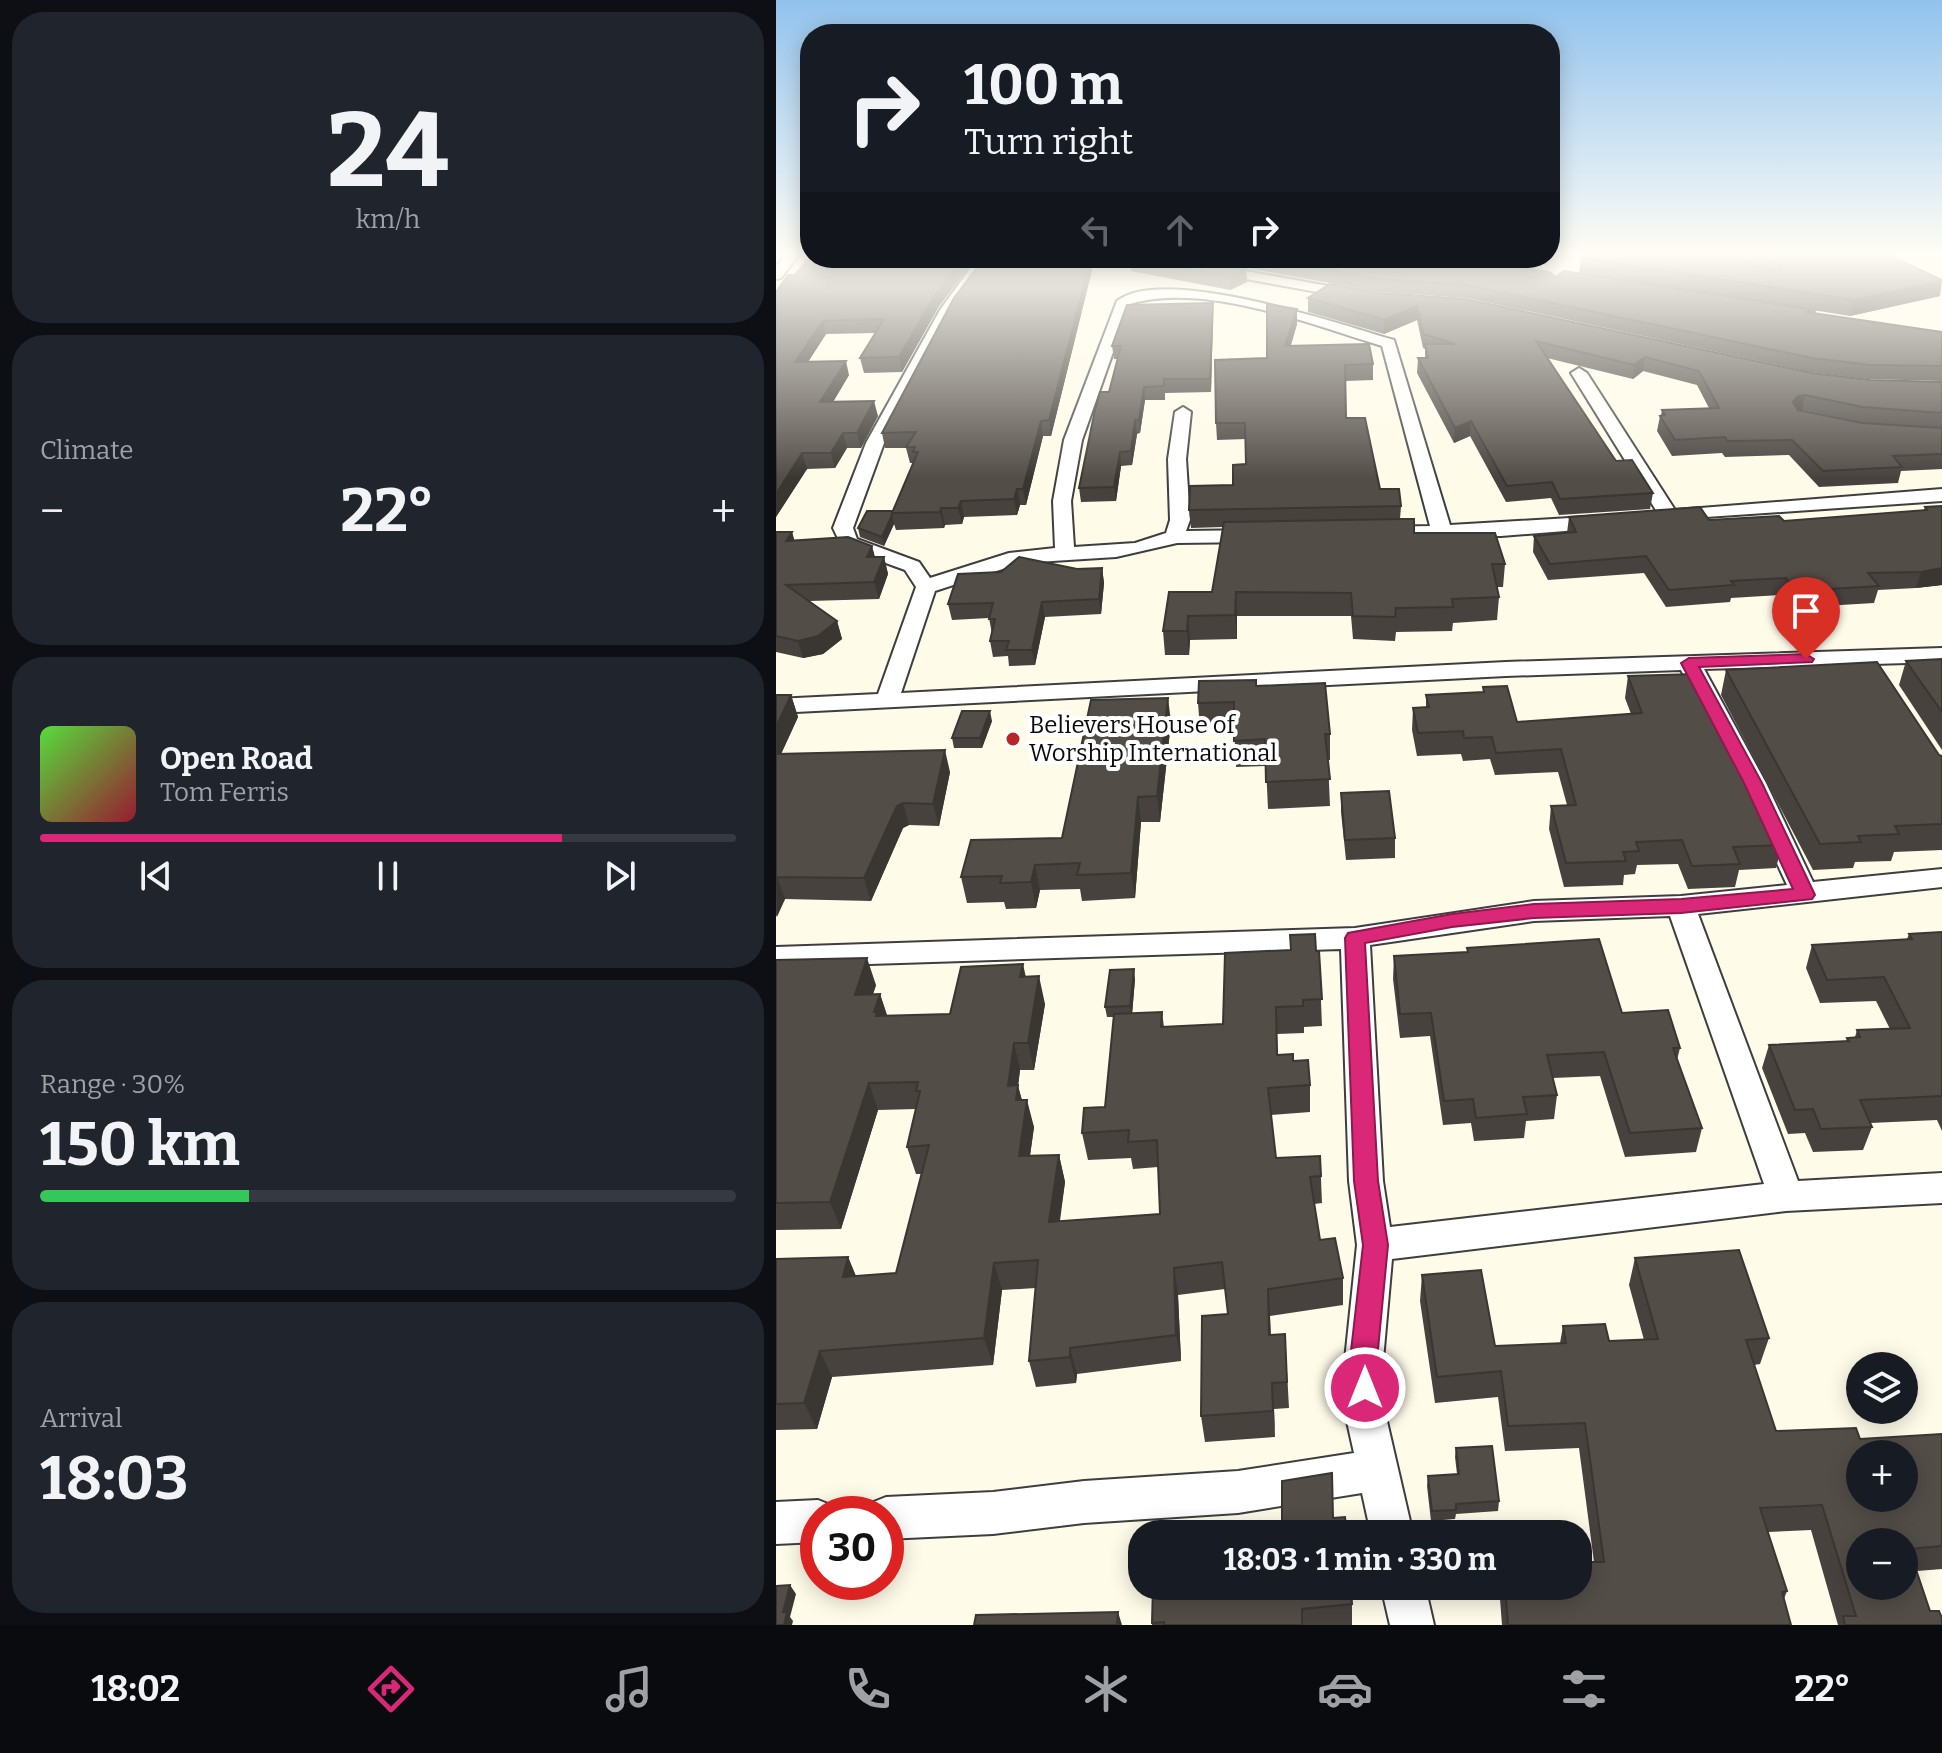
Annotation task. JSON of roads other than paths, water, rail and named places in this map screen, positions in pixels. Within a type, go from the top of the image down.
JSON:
[{"type":"street","points":[[926,587],[912,566],[849,543],[843,528],[882,430],[937,328]]},
{"type":"street","points":[[1065,556],[1062,501],[1073,440],[1114,328]]},
{"type":"street","points":[[1333,328],[1389,343],[1441,529]]},
{"type":"street","points":[[1579,373],[1669,516]]},
{"type":"street","points":[[1175,537],[1180,520],[1177,459],[1183,412]]},
{"type":"street","points":[[1356,534],[1441,529],[1501,530],[1942,495]]},
{"type":"street","points":[[926,587],[993,562],[1024,557],[1108,554],[1148,548],[1175,537],[1282,536]]},
{"type":"street","points":[[889,692],[926,587]]},
{"type":"street","points":[[776,706],[889,692],[1503,656],[1942,640]]},
{"type":"street","points":[[776,690],[889,692],[1689,663],[1871,667],[1942,655]]},
{"type":"street","points":[[1689,663],[1753,783],[1805,895]]},
{"type":"street","points":[[776,957],[1355,938],[1534,911],[1681,906],[1942,878]]},
{"type":"street","points":[[1681,906],[1786,1196]]},
{"type":"street","points":[[1355,938],[1366,1181],[1375,1245],[1364,1360],[1366,1417],[1389,1520]]},
{"type":"street","points":[[1375,1245],[1786,1196],[1942,1188]]},
{"type":"street","points":[[904,1517],[993,1513],[1084,1502],[1238,1492],[1377,1470]]},
{"type":"street","points":[[776,1523],[800,1522]]},
{"type":"street","points":[[1406,1600],[1412,1625]]},
{"type":"place","name":"Believers House of Worship International","points":[[1013,739]]}]
